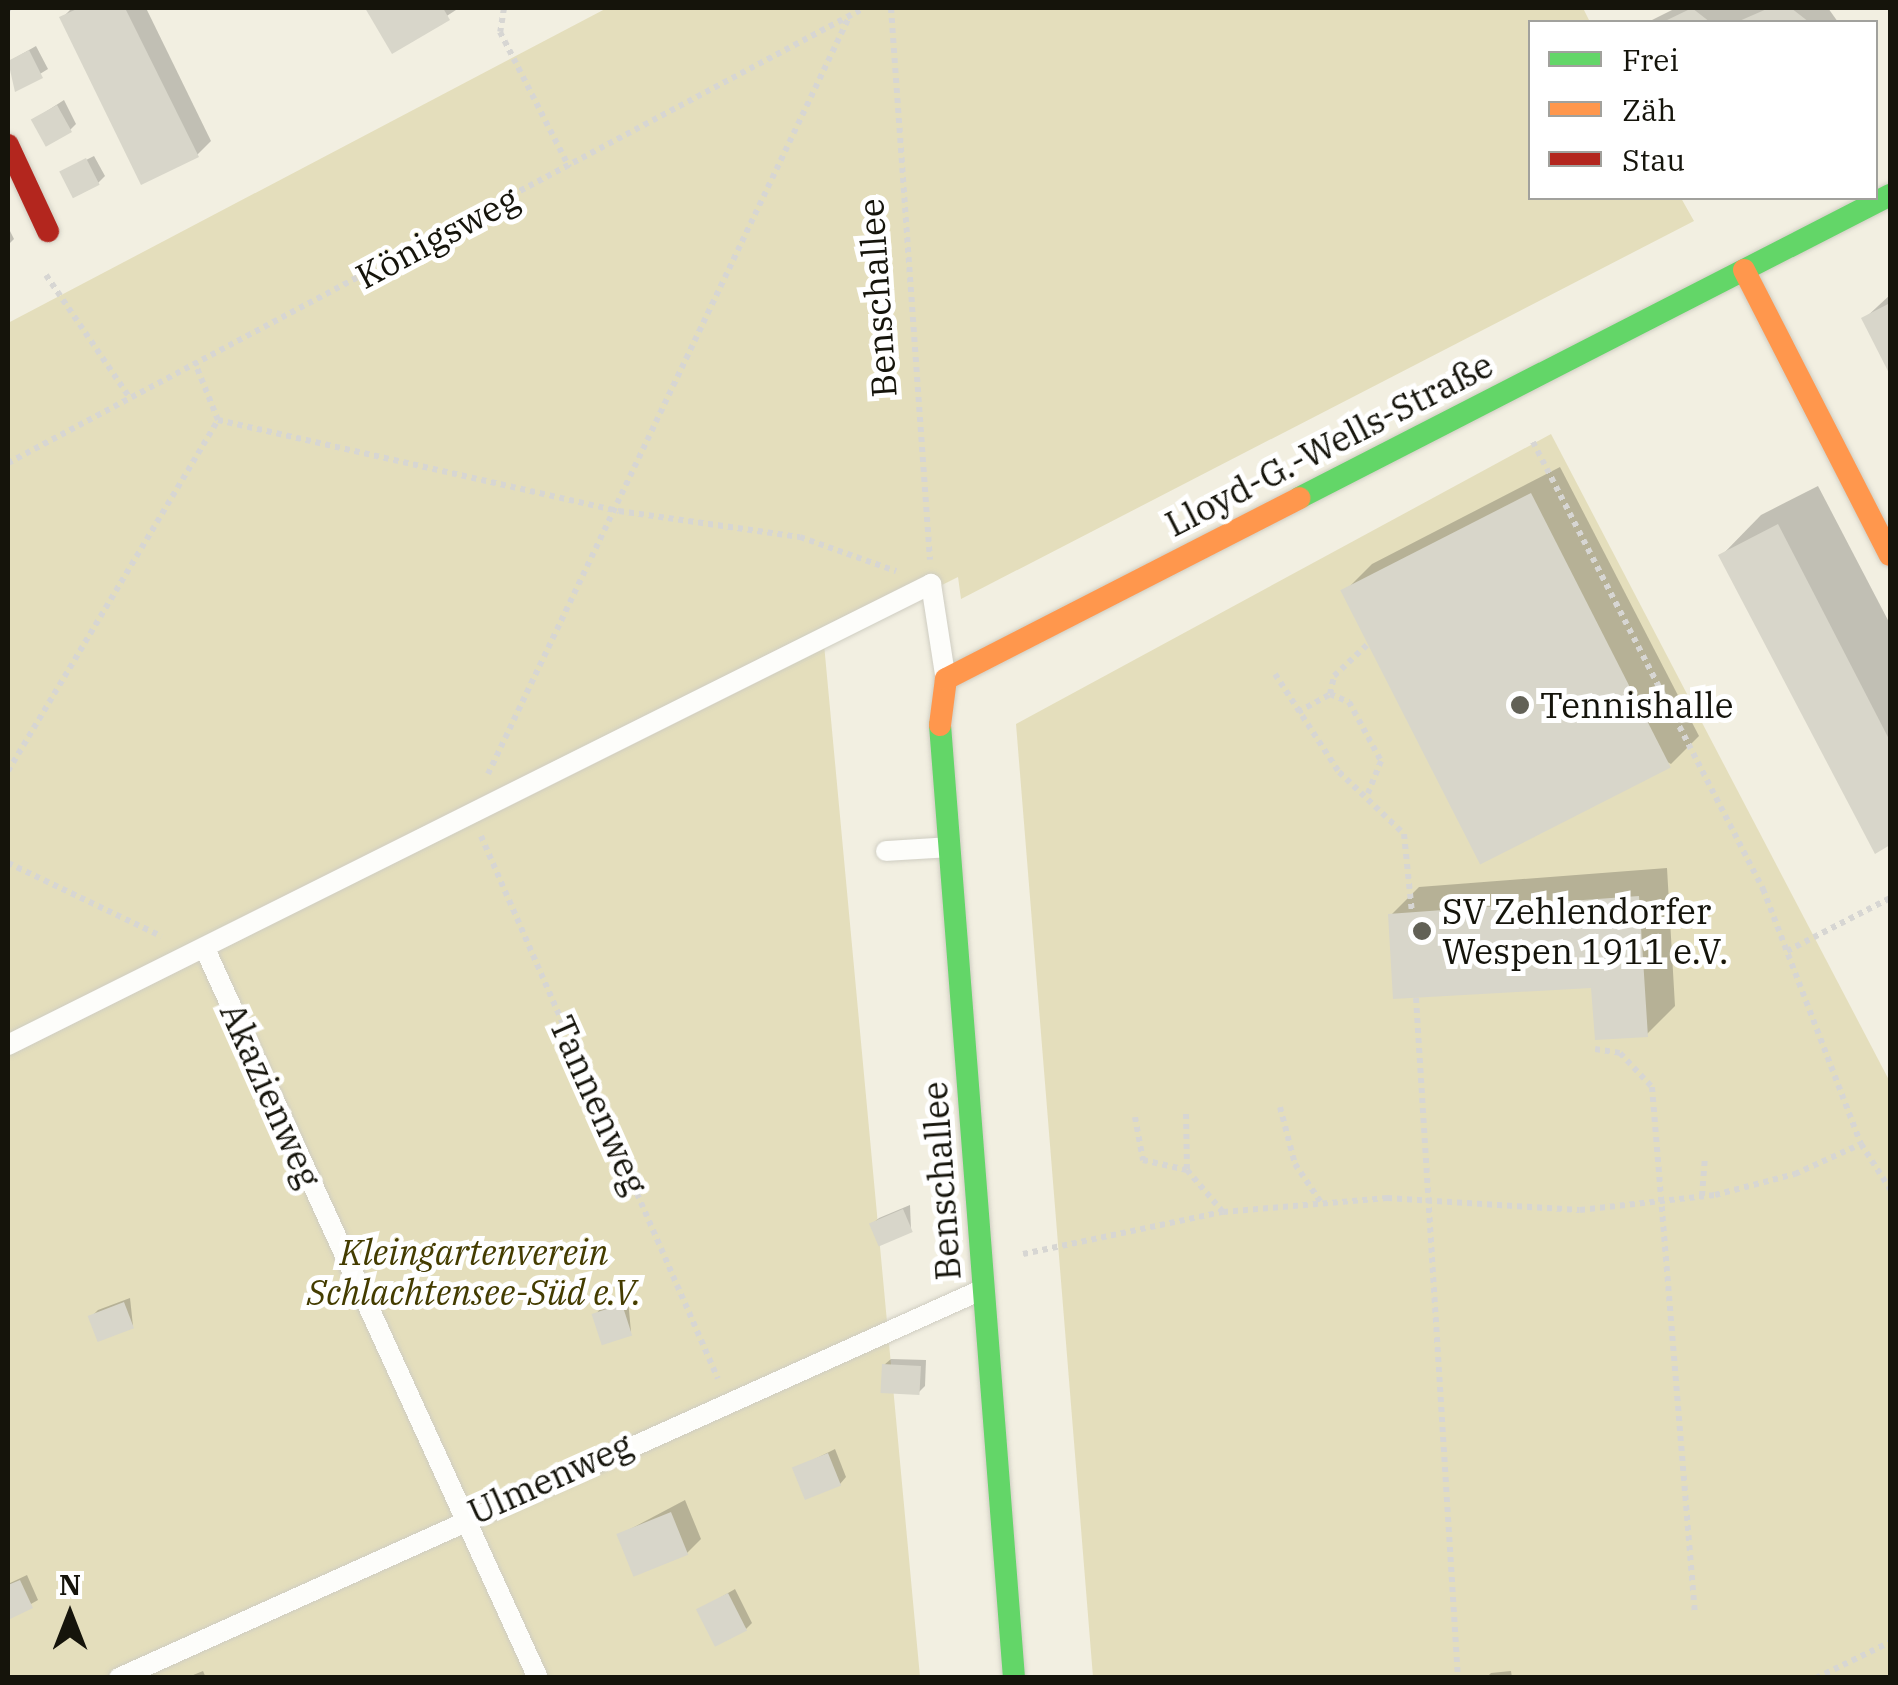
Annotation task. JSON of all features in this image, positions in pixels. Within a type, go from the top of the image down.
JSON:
[{"type":"street","points":[[8,145],[48,231]]},
{"type":"street","name":"Lloyd-G.-Wells-Straße","points":[[946,680],[1890,195]]},
{"type":"street","points":[[1744,270],[1890,554]]},
{"type":"street","name":"Benschallee","points":[[946,680],[939,710],[1014,1678]]},
{"type":"lane","points":[[8,1045],[931,584],[946,680]]},
{"type":"lane","points":[[886,850],[950,848]]},
{"type":"lane","name":"Akazienweg","points":[[199,950],[538,1678]]},
{"type":"lane","name":"Ulmenweg","points":[[119,1678],[726,1398],[984,1289]]},
{"type":"path","points":[[504,8],[500,32],[569,167]]},
{"type":"path","name":"Königsweg","points":[[8,463],[864,8]]},
{"type":"path","name":"Benschallee","points":[[892,8],[931,584]]},
{"type":"path","points":[[471,812],[619,511],[850,15]]},
{"type":"path","points":[[48,231],[46,274],[130,398]]},
{"type":"path","points":[[194,363],[218,420]]},
{"type":"path","points":[[218,420],[619,511],[800,537],[931,584]]},
{"type":"path","points":[[8,772],[218,420]]},
{"type":"path","points":[[1533,442],[1787,951],[1861,1144],[1890,1189]]},
{"type":"path","points":[[1298,712],[1330,694],[1334,676],[1368,644]]},
{"type":"path","points":[[1275,674],[1339,772],[1368,794],[1404,834],[1412,913]]},
{"type":"path","points":[[1330,694],[1349,702],[1381,760],[1368,794]]},
{"type":"path","name":"Tannenweg","points":[[471,812],[726,1398]]},
{"type":"path","points":[[8,863],[199,950]]},
{"type":"path","points":[[1787,951],[1890,898]]},
{"type":"path","points":[[1416,998],[1458,1678]]},
{"type":"path","points":[[1594,1048],[1620,1053],[1652,1087],[1695,1614]]},
{"type":"path","points":[[1280,1107],[1295,1164],[1322,1204]]},
{"type":"path","points":[[1186,1114],[1187,1170]]},
{"type":"path","points":[[1135,1117],[1143,1160],[1187,1170],[1223,1212]]},
{"type":"path","points":[[1012,1256],[1223,1212],[1322,1204],[1580,1210],[1702,1196],[1795,1174],[1861,1144]]},
{"type":"path","points":[[1702,1196],[1705,1156]]},
{"type":"path","points":[[1816,1678],[1890,1642]]},
{"type":"green space","name":"Kleingartenverein Schlachtensee-Süd e.V.","points":[[607,8],[1583,8],[1589,20],[1528,20],[1528,200],[1682,200],[1694,221],[961,599],[958,577],[824,644],[920,1677],[8,1677],[8,323]]},
{"type":"green space","name":"SV Zehlendorfer Wespen 1911 e.V.","points":[[1551,434],[1890,1082],[1890,1677],[1093,1677],[1016,724]]},
{"type":"building","points":[[79,8],[125,8],[199,157],[141,185],[59,17]]},
{"type":"building","points":[[365,8],[443,8],[450,20],[392,54]]},
{"type":"building","points":[[1692,8],[1707,20],[1667,20]]},
{"type":"building","points":[[1769,8],[1791,8],[1806,20],[1742,20]]},
{"type":"building","points":[[29,50],[43,78],[15,92],[8,61]]},
{"type":"building","points":[[57,105],[72,132],[46,147],[31,120]]},
{"type":"building","points":[[86,158],[100,185],[73,198],[59,172]]},
{"type":"building","points":[[1890,303],[1890,375],[1861,318]]},
{"type":"building","name":"Tennishalle","points":[[1531,493],[1671,767],[1480,865],[1340,590]]},
{"type":"building","points":[[1778,524],[1890,741],[1890,845],[1875,854],[1718,555]]},
{"type":"building","points":[[1639,896],[1648,1037],[1595,1040],[1591,988],[1393,999],[1388,914]]},
{"type":"building","points":[[903,1209],[913,1232],[879,1246],[869,1223]]},
{"type":"building","points":[[124,1302],[134,1328],[98,1342],[88,1316]]},
{"type":"building","points":[[622,1304],[632,1335],[602,1345],[592,1314]]},
{"type":"building","points":[[882,1364],[921,1366],[919,1395],[880,1393]]},
{"type":"building","points":[[828,1453],[841,1485],[805,1500],[792,1468]]},
{"type":"building","points":[[671,1512],[688,1555],[634,1577],[616,1534]]},
{"type":"building","points":[[20,1580],[33,1608],[8,1620],[8,1585]]},
{"type":"building","points":[[728,1593],[747,1630],[715,1647],[696,1609]]},
{"type":"traffic: fast","points":[[1299,498],[1890,195]]},
{"type":"traffic: fast","points":[[940,725],[1014,1678]]},
{"type":"traffic: slow","points":[[1744,270],[1890,555]]},
{"type":"traffic: slow","points":[[940,725],[946,679],[1299,498]]},
{"type":"traffic: jam","points":[[8,145],[48,231]]},
{"type":"place","name":"Tennishalle","points":[[1520,705]]},
{"type":"place","name":"SV Zehlendorfer Wespen 1911 e.V.","points":[[1422,931]]}]
